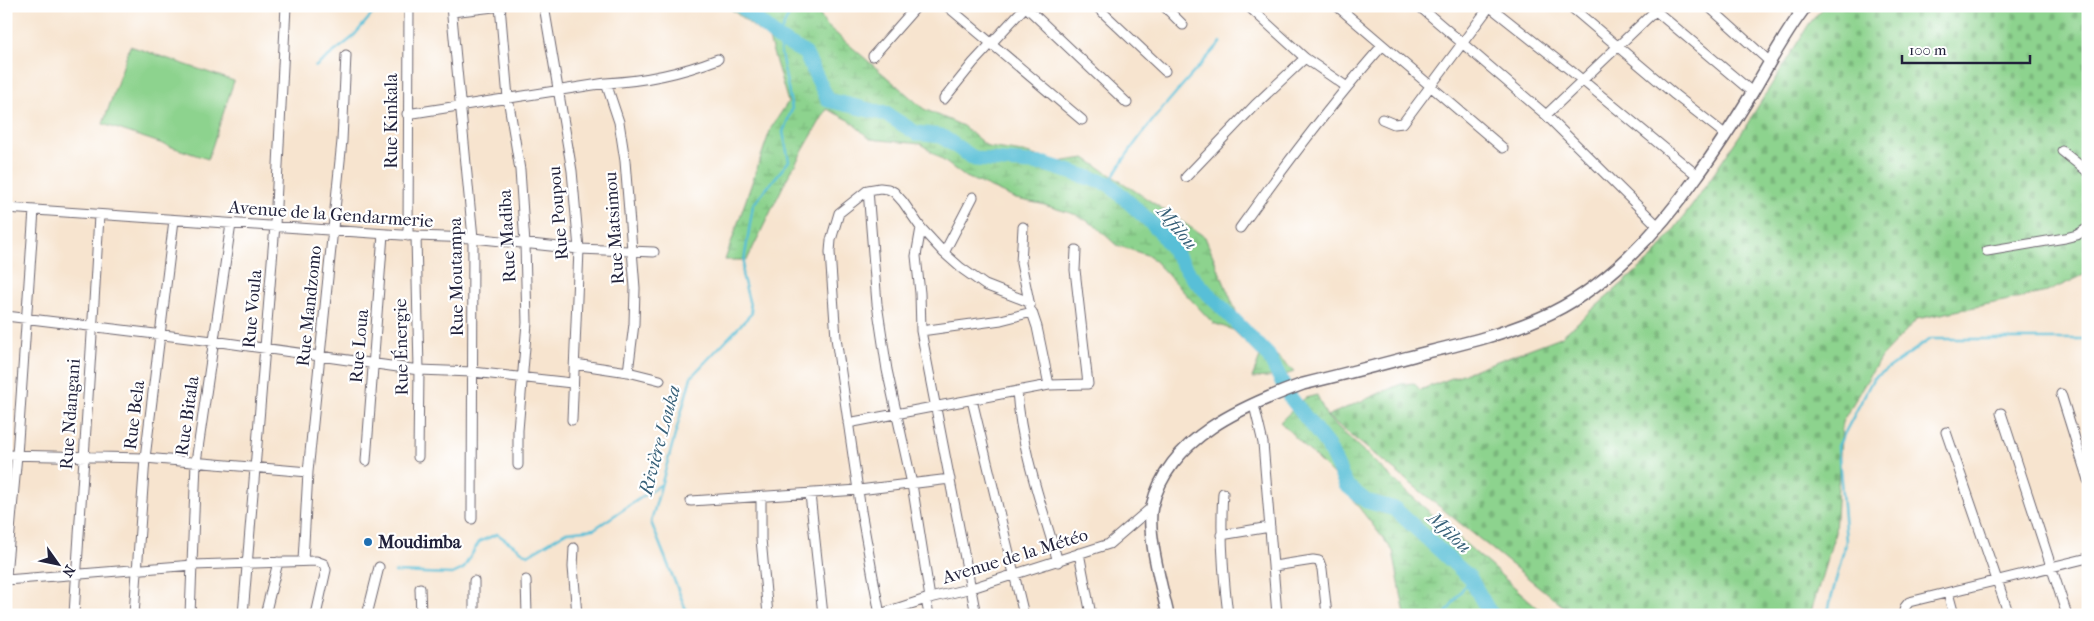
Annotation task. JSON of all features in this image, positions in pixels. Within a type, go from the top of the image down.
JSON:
[{"type":"street","name":"Rue Voula","points":[[243,615],[275,225],[286,6]]},
{"type":"street","name":"Rue Kinkala","points":[[408,6],[407,114],[412,236]]},
{"type":"street","points":[[452,9],[501,6]]},
{"type":"street","name":"Rue Madiba","points":[[501,6],[508,98],[520,170],[525,244],[527,323],[518,430],[518,465]]},
{"type":"street","name":"Rue Poupou","points":[[544,6],[572,171],[580,249],[572,383],[572,420]]},
{"type":"street","points":[[873,56],[917,6]]},
{"type":"street","points":[[947,6],[1082,120]]},
{"type":"street","points":[[944,99],[973,63],[1025,6],[1127,103]]},
{"type":"street","points":[[1096,6],[1165,71]]},
{"type":"street","points":[[1164,6],[1183,26]]},
{"type":"street","points":[[1248,6],[1305,58],[1347,86]]},
{"type":"street","points":[[1336,6],[1503,148]]},
{"type":"street","points":[[1419,6],[1546,115],[1659,227]]},
{"type":"street","points":[[1570,6],[1618,48],[1726,135]]},
{"type":"street","points":[[1708,6],[1770,62]]},
{"type":"street","points":[[1382,119],[1394,124],[1403,124],[1490,7],[1698,176]]},
{"type":"street","name":"Rue Moutampa","points":[[452,9],[473,238],[472,519]]},
{"type":"street","points":[[1546,115],[1618,48],[1652,9],[1752,92]]},
{"type":"street","points":[[1168,615],[1156,562],[1152,507],[1168,469],[1181,453],[1217,423],[1277,394],[1303,384],[1490,337],[1541,318],[1571,301],[1601,280],[1635,252],[1659,227],[1698,176],[1726,135],[1799,9]]},
{"type":"street","points":[[1240,228],[1347,86],[1382,46]]},
{"type":"street","name":"Rue Mandzomo","points":[[303,561],[308,472],[342,141],[346,55]]},
{"type":"street","points":[[1186,177],[1255,105],[1305,58]]},
{"type":"street","points":[[407,114],[606,83],[625,82],[688,70],[718,59]]},
{"type":"street","name":"Rue Matsimou","points":[[606,83],[619,122],[622,141],[635,288],[634,324],[628,372]]},
{"type":"street","points":[[2062,151],[2088,172]]},
{"type":"street","points":[[879,614],[861,511],[836,338],[830,252],[831,240],[839,213],[868,190],[880,188],[894,192],[944,254],[985,285],[1030,302]]},
{"type":"street","points":[[868,190],[877,304],[896,414],[912,484],[929,615]]},
{"type":"street","points":[[944,254],[973,197]]},
{"type":"street","name":"Avenue de la Gendarmerie","points":[[6,208],[231,224],[275,225],[412,236],[473,238],[580,249],[654,252]]},
{"type":"street","points":[[6,575],[17,455],[25,318],[34,210]]},
{"type":"street","name":"Rue Ndangani","points":[[74,615],[83,456],[94,325],[99,215]]},
{"type":"street","name":"Rue Bela","points":[[134,615],[145,458],[174,220]]},
{"type":"street","name":"Rue Bitala","points":[[190,615],[196,462],[231,224]]},
{"type":"street","points":[[1023,227],[1021,263],[1032,312],[1038,327],[1049,385]]},
{"type":"street","points":[[922,228],[916,256],[922,331],[976,615]]},
{"type":"street","points":[[1987,251],[2065,238],[2077,235],[2088,228]]},
{"type":"street","name":"Rue Loua","points":[[366,461],[383,234]]},
{"type":"street","name":"Rue Énergie","points":[[412,236],[419,370],[418,458]]},
{"type":"street","points":[[848,423],[1049,385],[1088,384],[1075,270],[1076,250]]},
{"type":"street","points":[[922,331],[1001,320],[1032,312]]},
{"type":"street","points":[[6,316],[94,325],[373,362],[419,370],[473,372],[572,383]]},
{"type":"street","points":[[574,364],[628,372],[660,380]]},
{"type":"street","points":[[1017,391],[1023,433],[1058,562]]},
{"type":"street","points":[[2061,394],[2088,480]]},
{"type":"street","points":[[972,400],[1024,615]]},
{"type":"street","points":[[1254,405],[1263,442],[1277,615]]},
{"type":"street","points":[[2001,413],[2067,615]]},
{"type":"street","points":[[1946,432],[2009,615]]},
{"type":"street","points":[[6,454],[145,458],[308,472]]},
{"type":"street","points":[[691,500],[810,494],[950,479]]},
{"type":"street","points":[[1222,493],[1221,535],[1228,615]]},
{"type":"street","points":[[810,494],[823,615]]},
{"type":"street","points":[[761,497],[761,540],[768,615]]},
{"type":"street","name":"Avenue de la Météo","points":[[879,614],[1058,562],[1109,544],[1152,507]]},
{"type":"street","points":[[1221,535],[1270,527]]},
{"type":"street","points":[[574,548],[573,576],[577,615]]},
{"type":"street","points":[[1079,553],[1091,615]]},
{"type":"street","points":[[1903,615],[1905,607],[1909,602],[2088,558]]},
{"type":"street","points":[[1274,566],[1313,560],[1319,561],[1322,569],[1327,615]]},
{"type":"street","points":[[6,580],[193,565],[316,561],[324,564],[326,574],[316,615]]},
{"type":"street","points":[[265,615],[278,562]]},
{"type":"street","points":[[367,615],[379,567]]},
{"type":"street","points":[[526,580],[527,615]]},
{"type":"street","points":[[474,581],[474,615]]},
{"type":"street","points":[[420,588],[420,615]]},
{"type":"street","points":[[1948,593],[1954,615]]},
{"type":"green space","points":[[727,6],[815,6],[825,24],[924,109],[963,126],[988,147],[1023,152],[1058,162],[1085,158],[1205,237],[1240,321],[1294,372],[1282,376],[1252,378],[1260,357],[1233,330],[1213,323],[1150,256],[1116,245],[1096,226],[1077,215],[1041,204],[1016,199],[964,176],[921,144],[870,139],[849,120],[827,109],[786,180],[747,260],[725,260],[771,128],[788,102],[769,39]]},
{"type":"green space","points":[[1824,6],[2088,6],[2088,273],[2047,292],[1917,319],[1881,357],[1842,422],[1835,533],[1810,615],[1574,615],[1327,416],[1401,384],[1414,383],[1420,390],[1561,337],[1654,256],[1694,203],[1744,129],[1809,24]]},
{"type":"green space","points":[[130,46],[234,81],[208,159],[103,124]]},
{"type":"green space","points":[[1317,395],[1327,417],[1407,492],[1546,615],[1461,615],[1459,611],[1456,615],[1405,615],[1393,551],[1336,478],[1280,422],[1305,398]]},
{"type":"waterway","points":[[315,67],[352,38],[379,6]]},
{"type":"waterway","name":"Mfilou","points":[[741,6],[778,38],[805,53],[828,100],[886,114],[916,133],[941,136],[975,159],[1045,164],[1109,184],[1159,230],[1192,277],[1268,355],[1290,397],[1328,446],[1346,485],[1366,501],[1395,509],[1470,578],[1488,610],[1493,615]]},
{"type":"waterway","name":"Rivière Louka","points":[[688,615],[651,522],[691,377],[752,313],[742,274],[753,205],[789,161],[783,132],[792,109],[778,38],[793,6]]},
{"type":"waterway","points":[[1109,184],[1146,128],[1221,42]]},
{"type":"waterway","points":[[1827,615],[1846,541],[1838,446],[1873,379],[1930,339],[2088,339]]},
{"type":"waterway","points":[[395,572],[452,574],[463,569],[479,542],[497,534],[528,555],[566,532],[594,529],[660,485]]},
{"type":"waterway","points":[[1445,615],[1470,578]]},
{"type":"place","name":"Moudimba","points":[[368,542]]}]
